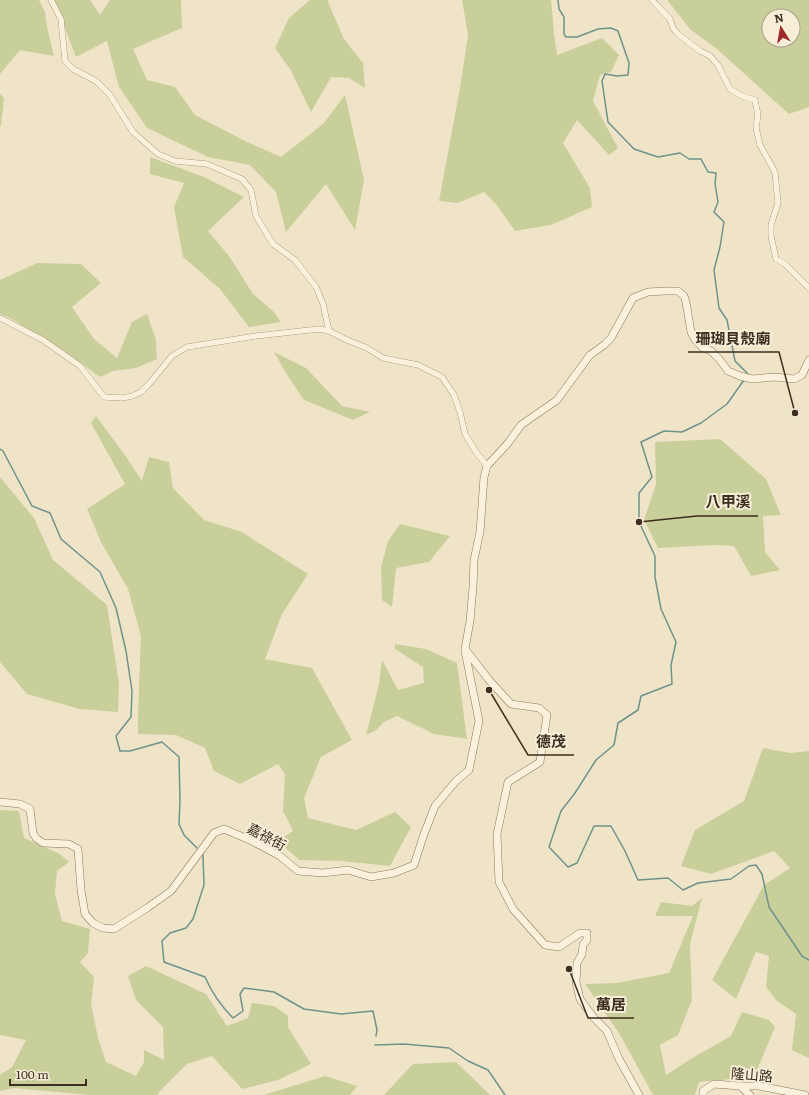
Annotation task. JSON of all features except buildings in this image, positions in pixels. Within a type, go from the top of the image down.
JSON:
[{"type":"street","points":[[51,0],[61,19],[65,61],[72,69],[96,81],[110,95],[133,132],[158,154],[176,161],[207,164],[242,179],[251,190],[256,216],[273,244],[295,260],[316,287],[323,304],[329,331]]},
{"type":"street","points":[[652,0],[670,19],[673,28],[678,34],[710,56],[718,65],[730,89],[742,96],[755,100],[758,116],[756,128],[760,145],[774,172],[778,203],[771,225],[771,236],[776,259],[786,264],[809,288]]},
{"type":"street","points":[[638,1095],[619,1059],[607,1031],[594,1018],[580,999],[576,982],[577,963],[582,954],[583,945],[587,940],[587,933],[580,933],[558,947],[545,945],[513,909],[499,882],[497,834],[508,782],[540,762],[547,715],[539,708],[511,704],[489,680],[465,649],[470,620],[474,560],[480,532],[484,477],[487,466],[509,442],[521,425],[556,400],[590,355],[611,338],[633,298],[648,292],[678,291],[684,296],[691,332],[696,341],[703,348],[711,351],[728,371],[746,378],[758,379],[774,377],[794,379],[802,375],[809,360]]},
{"type":"street","points":[[0,318],[43,340],[80,366],[104,397],[122,398],[141,392],[172,356],[187,347],[272,334],[319,329],[329,331],[366,348],[383,358],[418,364],[442,377],[454,395],[465,434],[487,466]]},
{"type":"street","name":"嘉祿街","points":[[0,802],[20,804],[30,809],[32,833],[43,843],[69,844],[78,849],[81,890],[85,914],[93,923],[103,928],[114,929],[171,891],[214,833],[224,829],[250,840],[280,856],[298,871],[323,873],[348,870],[371,877],[394,873],[414,864],[435,806],[456,781],[469,770],[479,721],[465,649]]},
{"type":"street","name":"隆山路","points":[[703,1095],[703,1091],[714,1084],[759,1086],[805,1095]]},
{"type":"street","points":[[740,1086],[750,1095]]},
{"type":"green space","points":[[0,0],[39,0],[45,12],[54,56],[20,50],[0,74]]},
{"type":"green space","points":[[54,0],[90,0],[100,15],[110,0],[181,0],[182,28],[133,49],[147,80],[175,87],[195,115],[245,141],[281,157],[323,124],[345,95],[364,180],[355,230],[326,184],[286,232],[276,192],[250,165],[208,157],[147,128],[119,87],[107,41],[76,57]]},
{"type":"green space","points":[[309,0],[328,0],[344,39],[363,63],[365,88],[349,78],[331,77],[311,112],[290,69],[275,48],[289,18]]},
{"type":"green space","points":[[462,0],[551,0],[557,55],[602,38],[619,55],[611,72],[600,75],[593,101],[618,148],[609,155],[577,120],[563,143],[590,188],[592,207],[551,225],[515,231],[496,204],[484,192],[458,203],[439,201],[460,88],[468,35]]},
{"type":"green space","points":[[667,0],[809,0],[809,107],[789,114],[717,49],[691,30]]},
{"type":"green space","points":[[0,94],[4,98],[1,126],[0,126]]},
{"type":"green space","points":[[150,157],[204,177],[244,197],[208,231],[229,256],[253,294],[274,312],[281,322],[249,327],[220,289],[183,257],[174,207],[184,183],[150,174]]},
{"type":"green space","points":[[37,263],[81,264],[101,283],[72,307],[94,339],[117,358],[132,322],[147,314],[156,340],[157,359],[136,368],[113,371],[100,377],[61,349],[10,318],[0,314],[0,280]]},
{"type":"green space","points":[[274,352],[306,368],[342,406],[370,412],[353,420],[304,400]]},
{"type":"green space","points":[[96,416],[142,481],[149,457],[169,462],[173,488],[204,520],[242,532],[308,574],[282,614],[265,659],[312,668],[352,740],[321,757],[304,798],[308,818],[356,830],[395,812],[411,827],[390,866],[341,861],[299,860],[278,841],[293,831],[283,811],[285,774],[278,764],[240,784],[214,771],[205,748],[176,735],[138,734],[141,636],[128,589],[101,542],[87,509],[125,484],[91,423]]},
{"type":"green space","points":[[720,439],[766,479],[781,515],[763,516],[765,552],[780,570],[751,576],[734,546],[714,545],[658,548],[644,520],[656,484],[655,442]]},
{"type":"green space","points":[[0,477],[34,518],[53,560],[107,605],[119,684],[118,712],[80,709],[27,694],[0,662]]},
{"type":"green space","points":[[400,524],[450,536],[429,562],[396,568],[392,607],[382,600],[381,567],[388,541]]},
{"type":"green space","points":[[395,644],[426,649],[457,663],[467,739],[434,734],[397,716],[384,722],[375,731],[366,735],[379,684],[382,660],[398,690],[424,683],[423,667],[395,649]]},
{"type":"green space","points":[[763,748],[790,753],[809,751],[809,1058],[792,1050],[796,1014],[776,1000],[766,987],[769,956],[756,952],[736,999],[712,980],[764,885],[790,868],[774,851],[711,874],[681,866],[695,830],[744,801]]},
{"type":"green space","points":[[0,810],[19,811],[24,838],[60,854],[69,862],[57,871],[55,894],[62,921],[90,929],[88,953],[80,962],[94,977],[91,1004],[98,1038],[106,1062],[136,1076],[144,1062],[144,1050],[164,1060],[163,1027],[136,1000],[128,976],[146,966],[206,994],[227,1026],[248,1018],[252,1003],[274,1006],[288,1016],[288,1027],[311,1064],[278,1080],[242,1089],[212,1056],[187,1064],[159,1092],[158,1095],[89,1095],[14,1088],[0,1091],[0,1075],[12,1067],[26,1040],[0,1035]]},
{"type":"green space","points":[[702,898],[690,944],[692,1000],[678,1035],[660,1045],[666,1075],[731,1036],[742,1012],[769,1020],[775,1027],[754,1077],[699,1082],[695,1095],[653,1095],[619,1033],[585,984],[617,983],[669,973],[693,916],[655,916],[661,902],[692,906]]},
{"type":"green space","points":[[456,1062],[490,1095],[384,1095],[413,1064]]},
{"type":"green space","points":[[325,1076],[357,1086],[350,1095],[264,1095]]},
{"type":"waterway","points":[[558,0],[559,9],[564,17],[564,34],[566,37],[577,37],[598,29],[611,28],[618,31],[629,63],[628,75],[617,76],[605,74],[602,81],[608,122],[634,149],[658,157],[680,153],[689,159],[701,159],[708,172],[716,173],[715,184],[718,202],[714,212],[724,222],[714,270],[719,308],[727,320],[735,361],[748,374],[747,375]]},
{"type":"waterway","points":[[744,380],[727,404],[701,423],[682,432],[664,431],[641,442],[652,477],[639,493],[639,522],[655,556],[655,577],[661,609],[676,642],[671,665],[672,684],[641,696],[638,710],[618,723],[614,745],[596,760],[575,793],[561,811],[549,847],[568,867],[577,863],[594,826],[611,826],[625,851],[638,880],[668,878],[683,890],[698,883],[731,879],[749,866],[756,865],[762,874],[769,907],[802,956],[809,960]]},
{"type":"waterway","points":[[0,449],[3,451],[32,506],[50,513],[61,539],[100,572],[116,608],[126,651],[132,691],[131,717],[116,736],[120,751],[130,751],[162,742],[179,757],[179,824],[184,835],[197,848]]},
{"type":"waterway","points":[[203,855],[204,885],[193,919],[186,928],[170,933],[162,941],[164,962],[205,977],[217,999],[233,1018],[243,1011],[240,994],[244,988],[274,992],[304,1009],[341,1014],[373,1011],[377,1030],[376,1036]]},
{"type":"waterway","points":[[375,1045],[404,1044],[449,1048],[468,1061],[488,1070],[505,1095]]},
{"type":"place","name":"珊瑚貝殼廟","points":[[795,413]]},
{"type":"place","name":"八甲溪","points":[[639,522]]},
{"type":"place","name":"德茂","points":[[489,690]]},
{"type":"place","name":"萬居","points":[[569,969]]}]
